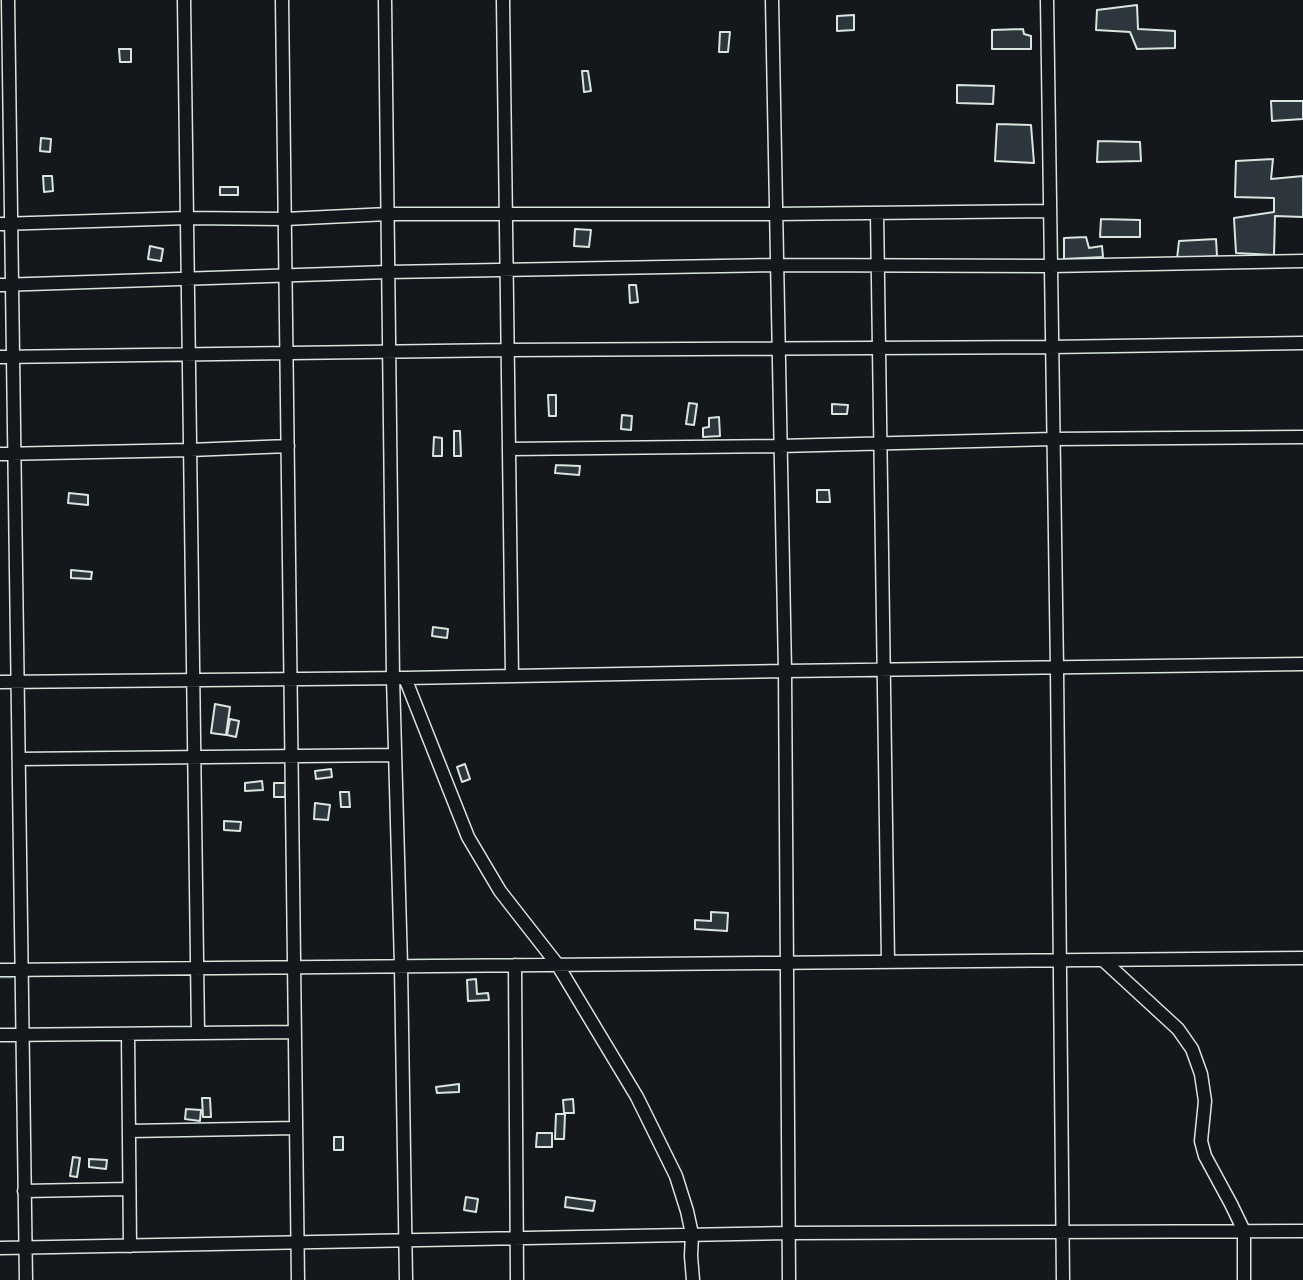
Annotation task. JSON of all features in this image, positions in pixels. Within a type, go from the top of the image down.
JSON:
[{"type":"street","points":[[0,0],[19,0]]},
{"type":"street","points":[[8,0],[7,357],[15,454],[26,1280]]},
{"type":"street","points":[[184,0],[198,1034]]},
{"type":"street","points":[[282,0],[298,1280]]},
{"type":"street","points":[[385,0],[389,352],[399,678],[395,755],[406,1280]]},
{"type":"street","points":[[503,0],[512,676]]},
{"type":"street","points":[[772,0],[785,671],[789,1280]]},
{"type":"street","points":[[1047,0],[1063,1280]]},
{"type":"street","points":[[6,224],[187,218],[285,219],[388,214],[1050,211]]},
{"type":"street","points":[[877,213],[888,961]]},
{"type":"street","points":[[6,285],[388,272],[776,265],[1303,261]]},
{"type":"street","points":[[7,357],[1303,343]]},
{"type":"street","points":[[509,449],[1303,437]]},
{"type":"street","points":[[0,454],[288,446]]},
{"type":"street","points":[[0,682],[1303,664]]},
{"type":"street","points":[[399,678],[468,836],[500,891],[557,964],[643,1108],[676,1176],[687,1212],[692,1234],[693,1280]]},
{"type":"street","points":[[19,759],[395,755]]},
{"type":"street","points":[[0,970],[1303,958]]},
{"type":"street","points":[[1103,960],[1178,1029],[1192,1049],[1201,1074],[1205,1101],[1201,1141],[1205,1156],[1244,1231],[1244,1280]]},
{"type":"street","points":[[515,965],[517,1280]]},
{"type":"street","points":[[0,1035],[295,1032]]},
{"type":"street","points":[[128,1034],[130,1246]]},
{"type":"street","points":[[129,1131],[296,1128]]},
{"type":"street","points":[[24,1191],[129,1189]]},
{"type":"street","points":[[0,1248],[692,1234],[1303,1231]]},
{"type":"building","points":[[1137,5],[1138,29],[1175,31],[1175,48],[1137,49],[1130,32],[1096,30],[1097,10]]},
{"type":"building","points":[[854,15],[854,30],[837,31],[837,16]]},
{"type":"building","points":[[1023,29],[1024,34],[1031,36],[1031,49],[992,49],[992,30]]},
{"type":"building","points":[[720,32],[730,32],[728,52],[719,52]]},
{"type":"building","points":[[119,49],[131,49],[131,62],[120,62]]},
{"type":"building","points":[[582,71],[588,71],[591,91],[584,92]]},
{"type":"building","points":[[957,85],[994,86],[993,104],[957,103]]},
{"type":"building","points":[[1271,101],[1303,101],[1303,119],[1272,121]]},
{"type":"building","points":[[997,124],[1031,125],[1034,163],[995,161]]},
{"type":"building","points":[[41,138],[51,139],[50,152],[40,151]]},
{"type":"building","points":[[1098,141],[1140,142],[1141,161],[1097,162]]},
{"type":"building","points":[[1273,159],[1271,179],[1303,176],[1303,217],[1275,216],[1274,255],[1236,253],[1234,218],[1274,212],[1274,198],[1235,197],[1236,161]]},
{"type":"building","points":[[43,176],[52,176],[53,191],[44,192]]},
{"type":"building","points":[[220,187],[238,187],[238,195],[220,195]]},
{"type":"building","points":[[1101,219],[1140,220],[1140,237],[1100,237]]},
{"type":"building","points":[[575,229],[591,230],[589,247],[574,246]]},
{"type":"building","points":[[1086,237],[1089,248],[1102,246],[1103,257],[1064,259],[1064,238]]},
{"type":"building","points":[[1216,239],[1217,256],[1177,259],[1179,241]]},
{"type":"building","points":[[150,246],[163,249],[161,261],[148,259]]},
{"type":"building","points":[[629,285],[636,285],[638,302],[630,303]]},
{"type":"building","points":[[548,395],[556,395],[556,416],[549,416]]},
{"type":"building","points":[[689,403],[697,404],[694,425],[686,424]]},
{"type":"building","points":[[832,404],[848,405],[847,414],[832,414]]},
{"type":"building","points":[[622,415],[632,416],[631,430],[621,429]]},
{"type":"building","points":[[719,417],[720,436],[703,437],[703,428],[709,427],[709,418]]},
{"type":"building","points":[[454,431],[460,431],[461,456],[454,456]]},
{"type":"building","points":[[434,437],[442,438],[442,456],[433,456]]},
{"type":"building","points":[[556,465],[580,466],[579,475],[555,473]]},
{"type":"building","points":[[817,490],[829,490],[830,502],[817,502]]},
{"type":"building","points":[[69,493],[88,495],[88,505],[68,503]]},
{"type":"building","points":[[71,570],[92,572],[91,579],[71,578]]},
{"type":"building","points":[[433,627],[448,629],[447,638],[432,636]]},
{"type":"building","points":[[215,704],[230,707],[226,735],[211,733]]},
{"type":"building","points":[[230,719],[239,721],[236,737],[227,735]]},
{"type":"building","points":[[465,764],[470,779],[462,782],[457,767]]},
{"type":"building","points":[[331,769],[332,777],[316,779],[315,771]]},
{"type":"building","points":[[262,781],[263,790],[245,791],[245,783]]},
{"type":"building","points":[[274,783],[286,783],[285,797],[274,797]]},
{"type":"building","points":[[340,792],[349,792],[350,807],[341,807]]},
{"type":"building","points":[[315,803],[330,805],[328,820],[314,819]]},
{"type":"building","points":[[224,821],[241,822],[240,831],[224,830]]},
{"type":"building","points":[[711,912],[728,913],[727,931],[695,929],[695,920],[711,921]]},
{"type":"building","points":[[476,979],[477,994],[488,993],[489,1000],[468,1001],[467,980]]},
{"type":"building","points":[[459,1084],[459,1092],[437,1093],[436,1087]]},
{"type":"building","points":[[202,1098],[210,1098],[211,1117],[203,1117]]},
{"type":"building","points":[[573,1099],[574,1113],[564,1113],[563,1100]]},
{"type":"building","points":[[186,1109],[201,1110],[200,1121],[185,1119]]},
{"type":"building","points":[[556,1114],[565,1114],[564,1139],[555,1139]]},
{"type":"building","points":[[537,1133],[552,1133],[552,1147],[536,1147]]},
{"type":"building","points":[[334,1137],[343,1137],[343,1150],[334,1150]]},
{"type":"building","points":[[73,1157],[80,1158],[77,1177],[70,1176]]},
{"type":"building","points":[[89,1159],[107,1160],[106,1169],[89,1167]]},
{"type":"building","points":[[466,1197],[478,1199],[476,1212],[464,1210]]},
{"type":"building","points":[[566,1197],[595,1201],[593,1211],[565,1207]]},
{"type":"waterway","points":[[0,977],[11,977]]}]
